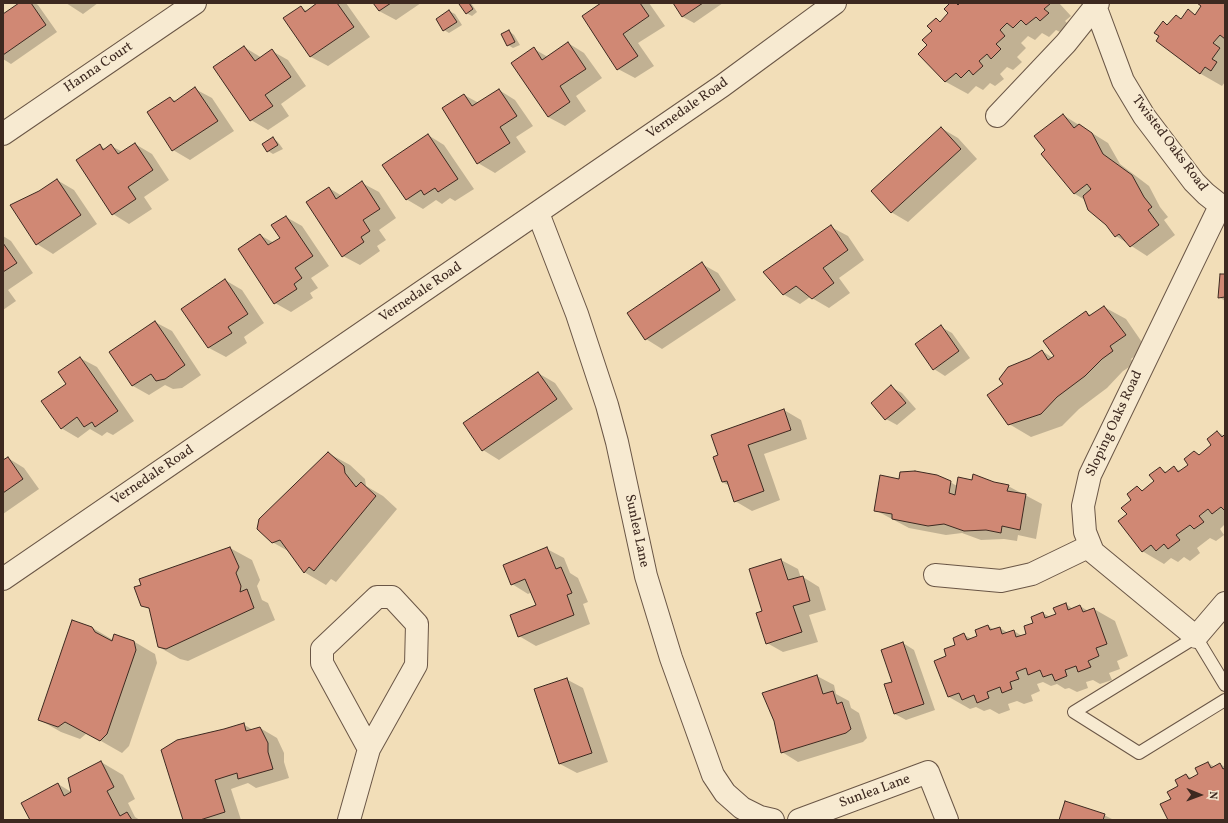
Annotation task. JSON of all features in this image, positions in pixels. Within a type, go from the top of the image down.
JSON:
[{"type":"street","name":"Hanna Court","points":[[3,134],[195,3]]},
{"type":"street","name":"Vernedale Road","points":[[3,578],[722,86],[835,3]]},
{"type":"street","points":[[997,116],[1066,42],[1096,4]]},
{"type":"street","name":"Twisted Oaks Road","points":[[1096,4],[1123,81],[1144,116],[1194,182],[1223,207]]},
{"type":"street","name":"Sloping Oaks Road","points":[[1196,637],[1093,552],[1085,532],[1083,506],[1090,475],[1223,207]]},
{"type":"street","name":"Sunlea Lane","points":[[538,213],[577,314],[607,405],[617,442],[646,576],[671,658],[713,775],[725,793],[742,808],[760,817],[773,820]]},
{"type":"street","points":[[935,575],[1001,581],[1032,574],[1090,546]]},
{"type":"street","points":[[349,820],[369,749],[416,665],[417,624],[392,597],[377,597],[322,649],[322,663],[369,749]]},
{"type":"street","points":[[1196,637],[1225,603]]},
{"type":"street","name":"Sunlea Lane","points":[[800,820],[928,772],[947,820]]},
{"type":"lane","points":[[1225,685],[1196,637],[1074,712],[1139,753],[1225,700]]},
{"type":"building","points":[[19,3],[31,3],[46,25],[3,55],[3,14]]},
{"type":"building","points":[[317,3],[337,3],[354,27],[310,57],[283,18],[301,6],[305,12]]},
{"type":"building","points":[[373,3],[391,3],[379,11]]},
{"type":"building","points":[[469,3],[473,9],[466,14],[459,4]]},
{"type":"building","points":[[601,3],[640,3],[649,16],[623,34],[638,56],[617,70],[582,16]]},
{"type":"building","points":[[673,3],[703,3],[682,17]]},
{"type":"building","points":[[950,3],[956,3],[958,5],[960,3],[1051,3],[1044,9],[1049,13],[1040,21],[1036,17],[1026,25],[1021,20],[1013,28],[1007,23],[1000,30],[1005,36],[996,44],[1001,49],[991,59],[987,54],[979,61],[983,66],[973,75],[969,70],[961,78],[956,73],[945,82],[918,54],[927,45],[922,40],[932,31],[927,26],[936,18],[940,22],[948,13],[944,9]]},
{"type":"building","points":[[1197,3],[1225,3],[1225,39],[1220,35],[1213,43],[1220,48],[1212,59],[1217,62],[1211,71],[1205,67],[1200,74],[1156,41],[1159,36],[1154,33],[1163,21],[1167,25],[1176,15],[1181,19],[1188,9],[1195,15],[1201,6]]},
{"type":"building","points":[[449,10],[457,22],[443,31],[436,19]]},
{"type":"building","points":[[509,30],[515,42],[507,46],[501,34]]},
{"type":"building","points":[[568,42],[586,69],[560,86],[570,102],[548,117],[511,63],[534,47],[542,60]]},
{"type":"building","points":[[244,46],[255,61],[272,49],[291,77],[265,95],[273,106],[250,121],[213,67]]},
{"type":"building","points":[[195,87],[218,121],[172,151],[147,112],[170,97],[174,102]]},
{"type":"building","points":[[499,89],[517,116],[500,127],[510,143],[477,164],[442,108],[464,94],[472,106]]},
{"type":"building","points":[[1063,114],[1074,128],[1079,124],[1092,133],[1103,154],[1132,175],[1144,197],[1152,207],[1148,210],[1159,225],[1130,247],[1119,234],[1115,237],[1106,225],[1088,210],[1083,196],[1091,189],[1087,184],[1074,194],[1041,154],[1045,150],[1034,136]]},
{"type":"building","points":[[941,127],[961,149],[891,213],[871,191]]},
{"type":"building","points":[[428,134],[458,179],[438,192],[435,188],[424,195],[421,190],[406,200],[382,165]]},
{"type":"building","points":[[273,137],[278,145],[267,152],[262,144]]},
{"type":"building","points":[[135,143],[153,170],[128,187],[136,199],[112,215],[76,160],[100,144],[103,150],[111,144],[118,154]]},
{"type":"building","points":[[57,179],[81,215],[36,245],[10,205],[39,191]]},
{"type":"building","points":[[362,181],[380,209],[363,220],[370,231],[361,237],[364,242],[342,257],[306,202],[329,187],[336,199]]},
{"type":"building","points":[[286,216],[313,256],[295,268],[302,278],[294,284],[297,289],[274,304],[238,249],[260,234],[268,245],[280,238],[271,225]]},
{"type":"building","points":[[831,225],[848,250],[823,268],[834,283],[812,299],[796,286],[783,295],[763,272]]},
{"type":"building","points":[[3,243],[17,263],[3,272]]},
{"type":"building","points":[[702,262],[720,290],[645,340],[627,313]]},
{"type":"building","points":[[1220,274],[1225,274],[1225,297],[1218,298]]},
{"type":"building","points":[[225,279],[248,314],[228,327],[232,333],[208,348],[181,309]]},
{"type":"building","points":[[1104,306],[1126,335],[1110,346],[1113,351],[1102,359],[1085,376],[1057,397],[1041,414],[1008,425],[987,395],[1003,384],[999,379],[1008,367],[1030,358],[1042,350],[1048,360],[1054,356],[1043,341],[1086,311],[1089,316]]},
{"type":"building","points":[[155,321],[185,365],[165,379],[156,381],[151,374],[132,386],[109,352]]},
{"type":"building","points":[[941,325],[959,351],[933,370],[915,344]]},
{"type":"building","points":[[80,357],[118,411],[95,427],[92,422],[84,427],[77,417],[61,429],[41,401],[66,384],[58,372]]},
{"type":"building","points":[[538,372],[557,399],[482,451],[463,423]]},
{"type":"building","points":[[891,385],[906,403],[885,420],[871,403]]},
{"type":"building","points":[[784,409],[791,430],[748,445],[764,491],[734,502],[727,481],[722,482],[713,457],[718,455],[711,435]]},
{"type":"building","points":[[1217,431],[1222,437],[1225,434],[1225,511],[1221,507],[1212,514],[1208,509],[1199,516],[1204,522],[1194,529],[1190,525],[1176,535],[1180,540],[1168,549],[1164,544],[1156,551],[1151,545],[1142,552],[1118,521],[1127,514],[1121,508],[1131,500],[1127,494],[1137,486],[1142,491],[1154,481],[1149,475],[1160,467],[1165,473],[1174,466],[1178,472],[1188,465],[1184,459],[1194,451],[1199,455],[1211,445],[1207,439]]},
{"type":"building","points":[[328,452],[344,466],[345,473],[356,487],[361,482],[376,496],[314,571],[309,567],[304,573],[280,540],[272,543],[257,529],[259,519]]},
{"type":"building","points":[[8,457],[23,479],[3,493],[3,460]]},
{"type":"building","points":[[915,471],[937,475],[951,481],[949,493],[955,495],[958,477],[972,480],[973,474],[994,482],[1009,485],[1007,491],[1026,494],[1020,530],[1002,526],[1001,533],[986,530],[964,531],[944,524],[928,526],[892,519],[892,514],[874,511],[880,475],[899,479],[900,472]]},
{"type":"building","points":[[230,547],[239,567],[236,573],[241,586],[240,592],[247,589],[254,608],[166,649],[158,647],[149,608],[141,606],[134,587],[141,585],[139,579]]},
{"type":"building","points":[[547,547],[556,569],[561,567],[572,593],[567,595],[574,615],[518,637],[510,615],[536,605],[525,579],[511,585],[503,565]]},
{"type":"building","points":[[781,559],[788,580],[803,576],[810,601],[793,606],[802,632],[766,644],[756,613],[762,611],[749,569]]},
{"type":"building","points":[[1066,603],[1068,610],[1080,605],[1083,612],[1094,608],[1107,644],[1096,648],[1099,656],[1088,661],[1091,667],[1078,672],[1076,666],[1065,670],[1067,676],[1055,681],[1052,674],[1043,677],[1040,670],[1028,675],[1026,668],[1016,672],[1019,679],[1010,682],[1012,689],[1002,693],[1000,687],[987,692],[989,698],[977,703],[974,695],[962,700],[959,693],[948,697],[934,661],[946,656],[944,649],[955,645],[953,638],[964,633],[967,640],[977,636],[975,630],[988,625],[990,630],[1000,627],[1002,634],[1014,630],[1016,637],[1026,634],[1024,626],[1033,623],[1031,617],[1043,612],[1045,618],[1056,614],[1053,608]]},
{"type":"building","points":[[72,620],[92,627],[95,632],[112,641],[114,634],[134,641],[136,650],[107,734],[100,741],[65,722],[58,727],[38,720]]},
{"type":"building","points":[[903,642],[924,704],[894,714],[884,684],[892,682],[881,650]]},
{"type":"building","points":[[817,675],[823,694],[833,691],[837,704],[842,702],[851,729],[846,733],[781,753],[774,721],[762,693]]},
{"type":"building","points":[[567,678],[592,753],[559,764],[534,689]]},
{"type":"building","points":[[244,723],[246,731],[260,727],[268,743],[268,752],[273,769],[238,779],[237,773],[215,780],[225,812],[200,820],[183,820],[161,750],[177,740]]},
{"type":"building","points":[[101,761],[114,787],[107,791],[120,816],[127,812],[132,820],[30,820],[21,803],[58,783],[64,796],[71,792],[68,778]]},
{"type":"building","points":[[1208,762],[1211,768],[1220,763],[1223,769],[1225,768],[1225,820],[1168,820],[1160,804],[1171,799],[1167,792],[1178,786],[1175,780],[1186,774],[1189,779],[1198,774],[1195,768]]},
{"type":"building","points":[[1065,801],[1105,814],[1103,820],[1059,820]]}]
